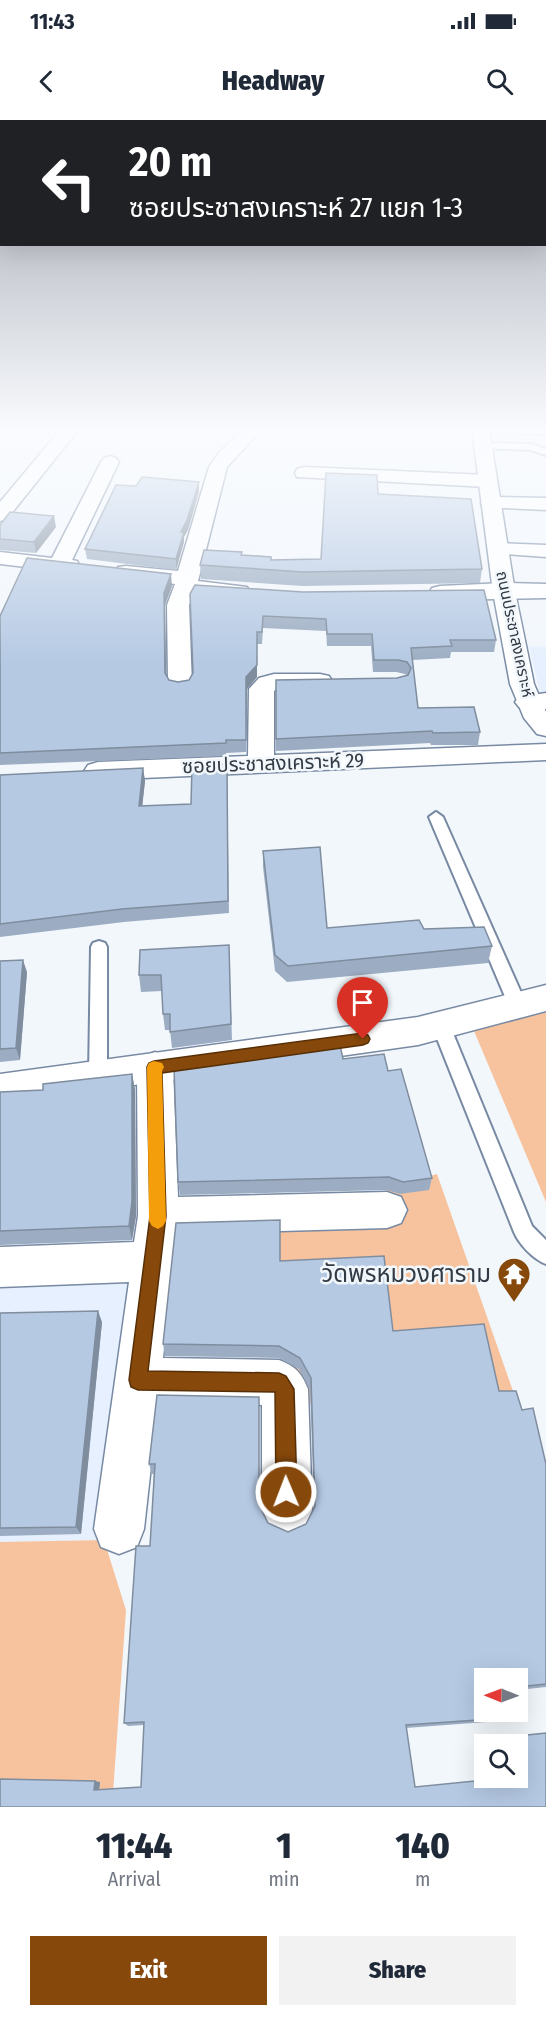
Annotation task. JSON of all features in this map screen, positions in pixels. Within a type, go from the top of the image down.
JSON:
[{"type":"street","points":[[59,565],[87,508]]},
{"type":"street","points":[[180,685],[178,605],[187,583],[207,508]]},
{"type":"street","name":"ถนนประชาสงเคราะห์","points":[[492,508],[504,591],[522,684],[537,702],[533,713],[546,728]]},
{"type":"street","points":[[498,549],[546,550]]},
{"type":"street","points":[[0,558],[256,593]]},
{"type":"street","points":[[418,594],[546,591]]},
{"type":"street","points":[[261,763],[261,689],[274,681],[341,681]]},
{"type":"street","name":"ซอยประชาสงเคราะห์ 29","points":[[71,772],[546,752]]},
{"type":"street","points":[[0,1089],[381,1037],[441,1026],[532,1002]]},
{"type":"street","points":[[119,1529],[158,1216],[154,1067]]},
{"type":"street","points":[[158,1216],[387,1210]]},
{"type":"street","points":[[0,1267],[154,1261]]},
{"type":"street","points":[[138,1380],[279,1383],[285,1389],[287,1513]]},
{"type":"lane","points":[[436,817],[532,1002]]},
{"type":"lane","points":[[98,1077],[99,947]]},
{"type":"lane","points":[[441,1026],[524,1232],[546,1254]]},
{"type":"shaded area","points":[[529,646],[546,647],[546,700],[540,692]]},
{"type":"shaded area","points":[[546,1010],[546,1202],[474,1031]]},
{"type":"shaded area","points":[[437,1174],[527,1431],[311,1404],[280,1364],[273,1220],[391,1214],[385,1188]]},
{"type":"shaded area","points":[[133,1269],[104,1540],[0,1542],[0,1275]]},
{"type":"shaded area","points":[[104,1540],[126,1610],[112,1807],[0,1807],[0,1542]]},
{"type":"building","points":[[105,508],[191,508],[181,532],[184,532],[176,559],[85,549]]},
{"type":"building","points":[[324,508],[472,508],[482,569],[303,572],[200,565],[204,550],[242,552],[241,555],[271,557],[271,560],[321,559]]},
{"type":"building","points":[[10,512],[54,516],[34,542],[0,539],[0,525]]},
{"type":"building","points":[[27,558],[171,574],[164,593],[165,673],[169,680],[178,682],[189,680],[193,673],[190,594],[195,585],[303,592],[484,590],[496,640],[450,640],[452,646],[411,648],[418,708],[474,707],[480,732],[433,733],[432,731],[276,739],[276,680],[397,678],[408,675],[411,668],[407,662],[398,660],[374,660],[372,634],[327,634],[326,619],[263,616],[262,632],[257,632],[257,665],[246,677],[246,740],[226,740],[226,743],[0,753],[0,616]]},
{"type":"building","points":[[227,764],[228,901],[122,909],[0,924],[0,775],[143,768],[139,806],[191,804],[192,766]]},
{"type":"building","points":[[320,847],[327,928],[419,920],[424,929],[484,927],[492,946],[288,966],[275,955],[263,851]]},
{"type":"building","points":[[229,945],[231,1024],[170,1032],[170,1014],[163,1014],[161,975],[139,975],[140,950]]},
{"type":"building","points":[[23,960],[16,1048],[0,1049],[0,961]]},
{"type":"building","points":[[340,1045],[343,1059],[384,1054],[388,1071],[401,1069],[432,1178],[403,1182],[389,1177],[178,1182],[174,1068]]},
{"type":"building","points":[[132,1074],[132,1201],[129,1226],[0,1231],[0,1092],[43,1090],[43,1084]]},
{"type":"building","points":[[280,1220],[280,1261],[384,1256],[393,1331],[484,1324],[499,1391],[516,1391],[522,1410],[533,1408],[546,1464],[546,1684],[528,1686],[528,1668],[474,1668],[474,1720],[406,1725],[415,1787],[474,1781],[474,1788],[528,1788],[528,1735],[546,1733],[546,1807],[0,1807],[0,1779],[95,1781],[94,1790],[141,1787],[144,1722],[124,1723],[136,1546],[150,1546],[155,1464],[149,1464],[157,1395],[259,1397],[259,1505],[268,1523],[288,1532],[306,1524],[315,1506],[311,1378],[300,1358],[279,1346],[163,1344],[176,1223]]},
{"type":"building","points":[[98,1311],[76,1527],[0,1528],[0,1313]]},
{"type":"slow traffic","points":[[157,1067],[154,1067],[158,1221]]},
{"type":"place","name":"วัดพรหมวงศาราม","points":[[514,1303]]},
{"type":"route","points":[[286,1492],[285,1389],[279,1383],[138,1380],[158,1216],[154,1067],[363,1039]]}]
